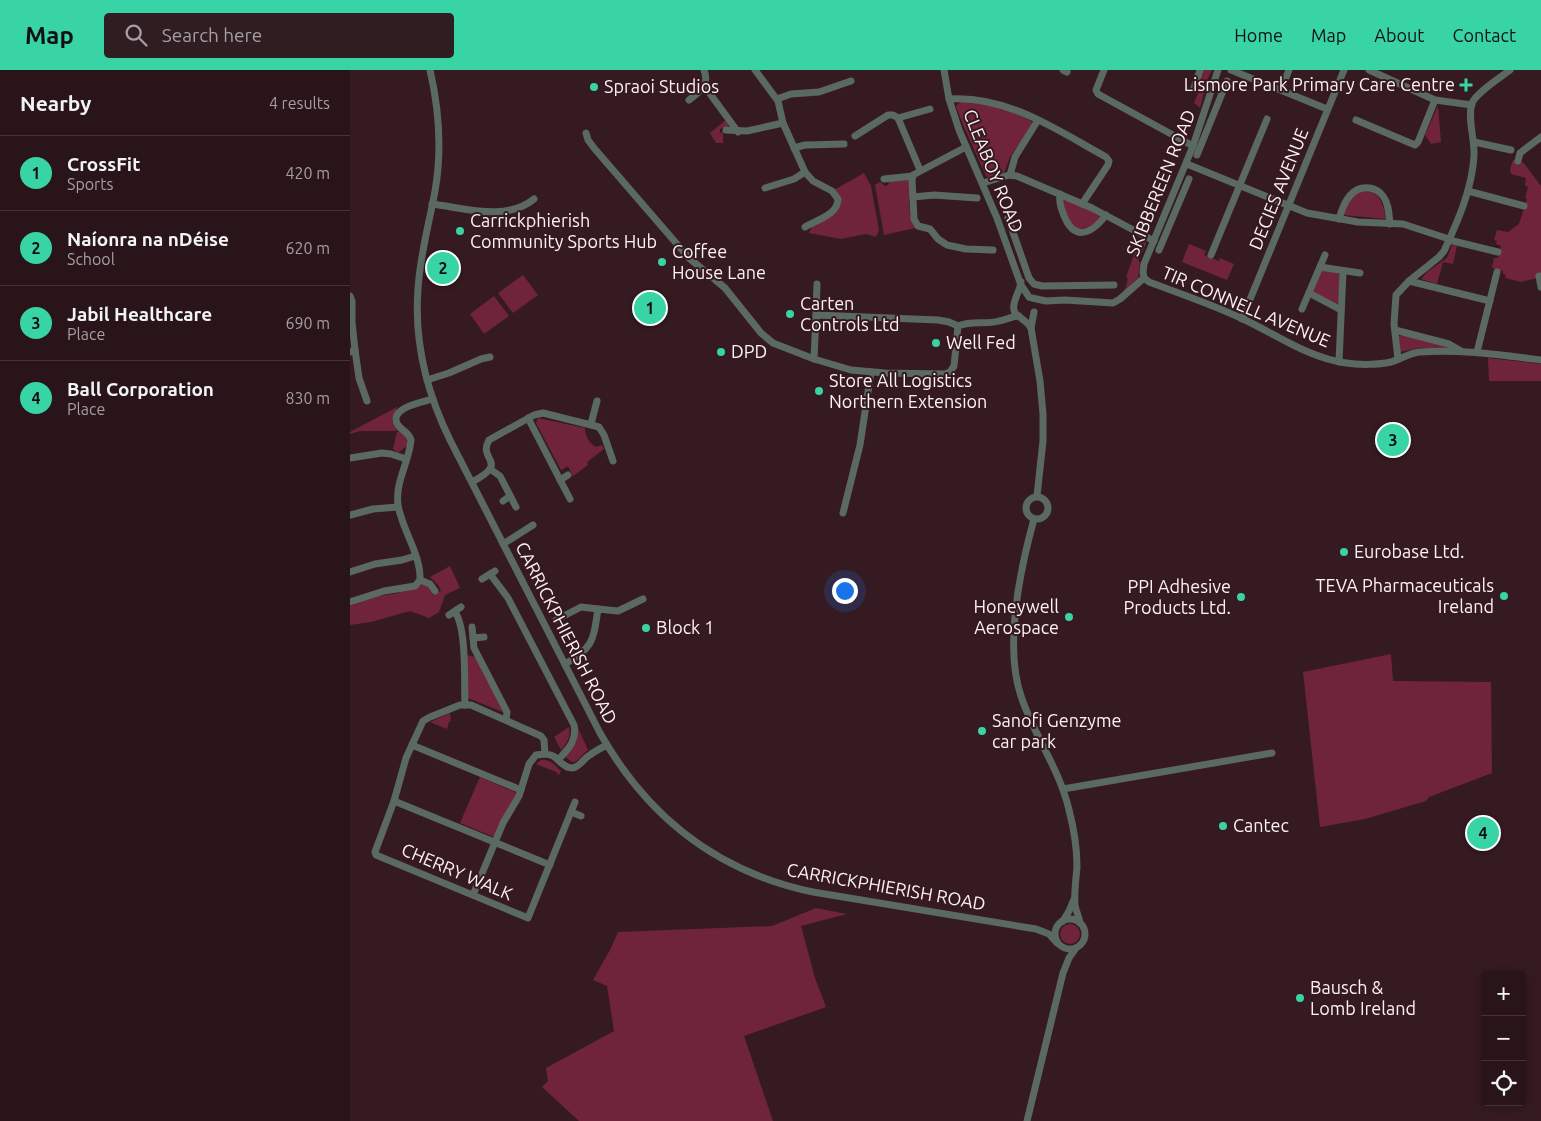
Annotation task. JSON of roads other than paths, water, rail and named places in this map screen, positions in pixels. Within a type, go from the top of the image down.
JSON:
[{"type":"street","name":"CARRICKPHIERISH ROAD","points":[[430,70],[436,97],[439,130],[438,167],[421,260],[417,305],[420,342],[427,380],[443,426],[503,544],[607,745],[634,785],[664,818],[700,846],[730,864],[756,876],[813,892],[1033,928],[1048,928],[1060,923]]},
{"type":"street","points":[[690,100],[705,87],[707,80],[704,70]]},
{"type":"street","points":[[755,70],[777,99],[783,123],[804,172],[813,181],[829,189],[837,197],[837,206],[828,215],[805,227]]},
{"type":"street","name":"CLEABOY ROAD","points":[[944,70],[949,99],[956,122],[983,183],[1020,282],[1030,298]]},
{"type":"street","points":[[1104,70],[1096,92],[1194,146]]},
{"type":"street","points":[[1194,88],[1200,70]]},
{"type":"street","name":"SKIBBEREEN ROAD","points":[[1159,250],[1218,70]]},
{"type":"street","points":[[1231,70],[1328,109]]},
{"type":"street","points":[[1281,90],[1289,70]]},
{"type":"street","name":"DECIES AVENUE","points":[[1242,319],[1344,70]]},
{"type":"street","points":[[1370,70],[1435,100],[1472,105]]},
{"type":"street","points":[[1398,359],[1395,330],[1396,298],[1399,290],[1441,256],[1468,192],[1474,159],[1472,105],[1476,97],[1510,70]]},
{"type":"street","points":[[777,99],[791,94],[819,92],[834,88],[851,80]]},
{"type":"street","name":"SKIBBEREEN ROAD","points":[[1197,155],[1227,81]]},
{"type":"street","points":[[705,87],[738,132]]},
{"type":"street","points":[[949,99],[969,99],[1018,110],[1108,160],[1108,166],[1082,204]]},
{"type":"street","points":[[1356,120],[1415,145],[1419,140],[1435,100]]},
{"type":"street","points":[[898,118],[930,109]]},
{"type":"street","points":[[855,136],[888,115],[895,115],[920,170]]},
{"type":"street","points":[[1204,116],[1212,118]]},
{"type":"street","points":[[1211,255],[1267,119]]},
{"type":"street","points":[[1010,175],[1015,157],[1038,120]]},
{"type":"street","points":[[726,130],[750,131],[783,123]]},
{"type":"street","points":[[586,133],[588,140],[594,148],[682,251],[725,288],[765,337],[777,346],[846,369],[871,372],[937,374],[950,372],[953,369],[958,326]]},
{"type":"street","points":[[1518,161],[1520,153],[1541,137]]},
{"type":"street","points":[[1474,142],[1511,150]]},
{"type":"street","points":[[794,148],[805,145],[844,144]]},
{"type":"street","points":[[884,179],[912,176],[920,170],[966,147]]},
{"type":"street","points":[[1186,164],[1312,214],[1364,223],[1406,225],[1498,252]]},
{"type":"street","points":[[765,188],[794,179],[804,172]]},
{"type":"street","points":[[983,183],[1010,175],[1020,176],[1106,215],[1154,241]]},
{"type":"street","points":[[912,176],[915,222],[919,226],[930,229],[941,242],[966,249],[993,250]]},
{"type":"street","name":"SKIBBEREEN ROAD","points":[[1144,278],[1143,267],[1154,241],[1189,178]]},
{"type":"street","points":[[1339,219],[1344,205],[1351,194],[1358,190],[1369,188],[1378,191],[1385,198],[1390,224]]},
{"type":"street","points":[[1468,192],[1524,206]]},
{"type":"street","points":[[1060,194],[1060,206],[1068,226],[1073,230],[1083,232],[1092,230],[1106,215]]},
{"type":"street","points":[[913,197],[936,195],[977,198]]},
{"type":"street","points":[[432,204],[504,212],[520,208],[534,199]]},
{"type":"street","points":[[1008,218],[1028,275],[1036,285],[1079,287],[1114,285]]},
{"type":"street","points":[[1004,236],[1013,232]]},
{"type":"street","points":[[1302,309],[1325,255]]},
{"type":"street","points":[[1320,267],[1360,273]]},
{"type":"street","points":[[1339,362],[1343,271]]},
{"type":"street","points":[[1478,352],[1497,272]]},
{"type":"street","points":[[1539,276],[1541,287]]},
{"type":"street","points":[[1015,302],[1023,296],[1046,302],[1065,300],[1113,303],[1144,278]]},
{"type":"street","name":"TIR CONNELL AVENUE","points":[[1144,278],[1149,282],[1242,319],[1308,352],[1339,362],[1351,364],[1383,363],[1415,352],[1478,352],[1541,360]]},
{"type":"street","points":[[1409,281],[1490,301]]},
{"type":"street","points":[[1004,319],[1009,315],[1015,302],[1020,290],[1020,282]]},
{"type":"street","points":[[814,359],[817,284]]},
{"type":"street","points":[[1309,293],[1341,310]]},
{"type":"street","points":[[350,296],[352,301],[353,351],[359,378],[367,401]]},
{"type":"street","points":[[1030,298],[1035,304],[1031,328],[1043,414],[1037,496]]},
{"type":"street","points":[[1015,302],[1015,312],[1031,328]]},
{"type":"street","points":[[816,315],[942,320],[958,326],[971,322],[996,322],[1012,316],[1028,316],[1046,302]]},
{"type":"street","points":[[1395,330],[1452,345],[1461,352]]},
{"type":"street","points":[[427,380],[490,357]]},
{"type":"street","points":[[843,513],[862,432],[871,372]]},
{"type":"street","points":[[420,580],[415,556],[398,507],[398,485],[411,438],[398,424],[396,419],[398,413],[404,408],[433,399]]},
{"type":"street","points":[[591,424],[597,399]]},
{"type":"street","points":[[472,482],[486,474],[490,469],[491,463],[486,448],[489,440],[538,413],[598,427],[602,431],[613,461]]},
{"type":"street","points":[[528,418],[570,499]]},
{"type":"street","points":[[350,458],[382,453],[406,459]]},
{"type":"street","points":[[490,469],[500,476],[516,507]]},
{"type":"street","points":[[560,480],[568,475]]},
{"type":"street","points":[[503,501],[510,496]]},
{"type":"street","points":[[1037,496],[1044,499],[1048,509],[1042,518],[1034,519],[1027,513],[1026,506],[1030,499],[1037,496]]},
{"type":"street","points":[[350,515],[373,509],[398,507]]},
{"type":"street","points":[[1034,519],[1024,558],[1017,605],[1014,643],[1016,678],[1025,707],[1063,789],[1075,839],[1077,856],[1076,910],[1084,929],[1085,937],[1082,944],[1076,948],[1067,950],[1058,944]]},
{"type":"street","points":[[503,544],[533,525]]},
{"type":"street","points":[[350,572],[375,564],[415,556]]},
{"type":"street","points":[[482,579],[492,572],[508,598],[574,725],[575,736],[572,745],[559,759]]},
{"type":"street","points":[[420,580],[430,584],[434,591]]},
{"type":"street","points":[[350,602],[377,592],[415,586],[420,580]]},
{"type":"street","points":[[556,620],[581,607],[611,611],[621,610],[643,599]]},
{"type":"street","points":[[565,664],[577,657],[595,636],[598,609]]},
{"type":"street","points":[[455,612],[462,635],[465,705]]},
{"type":"street","points":[[472,627],[474,648],[507,712],[506,720]]},
{"type":"street","points":[[473,638],[484,637]]},
{"type":"street","points":[[545,754],[542,736],[471,705],[465,705],[426,718],[420,725],[406,758],[394,800],[550,864],[575,802]]},
{"type":"street","points":[[412,745],[521,790]]},
{"type":"street","points":[[473,895],[503,823],[521,790],[531,759],[536,755],[553,755],[568,767],[576,767],[582,764],[588,756],[607,745]]},
{"type":"street","points":[[1063,789],[1272,752]]},
{"type":"street","name":"CHERRY WALK","points":[[394,800],[375,852],[376,855],[528,918],[550,864]]},
{"type":"street","points":[[571,812],[581,816]]},
{"type":"street","points":[[1063,973],[1063,954],[1055,932],[1071,906],[1075,890]]},
{"type":"street","points":[[1060,923],[1070,919],[1080,923]]},
{"type":"street","name":"CARRICKPHIERISH ROAD","points":[[1033,928],[1049,934],[1058,944]]},
{"type":"street","points":[[1027,1121],[1036,1076],[1063,973],[1069,958],[1076,948]]},
{"type":"place","name":"Lismore Park Primary Care Centre","points":[[1466,85]]},
{"type":"place","name":"Spraoi Studios","points":[[594,87]]},
{"type":"place","name":"Carrickphierish Community Sports Hub","points":[[460,231]]},
{"type":"place","name":"Coffee House Lane","points":[[662,262]]},
{"type":"place","name":"Naíonra na nDéise","points":[[443,268]]},
{"type":"place","name":"CrossFit","points":[[650,308]]},
{"type":"place","name":"Carten Controls Ltd","points":[[790,314]]},
{"type":"place","name":"Well Fed","points":[[936,343]]},
{"type":"place","name":"DPD","points":[[721,352]]},
{"type":"place","name":"Store All Logistics Northern Extension","points":[[819,391]]},
{"type":"place","name":"Jabil Healthcare","points":[[1393,440]]},
{"type":"place","name":"Eurobase Ltd.","points":[[1344,552]]},
{"type":"place","name":"TEVA Pharmaceuticals Ireland","points":[[1504,596]]},
{"type":"place","name":"PPI Adhesive Products Ltd.","points":[[1241,597]]},
{"type":"place","name":"Honeywell Aerospace","points":[[1069,617]]},
{"type":"place","name":"Block 1","points":[[646,628]]},
{"type":"place","name":"Sanofi Genzyme car park","points":[[982,731]]},
{"type":"place","name":"Cantec","points":[[1223,826]]},
{"type":"place","name":"Ball Corporation","points":[[1483,833]]},
{"type":"place","name":"Bausch & Lomb Ireland","points":[[1300,998]]}]
